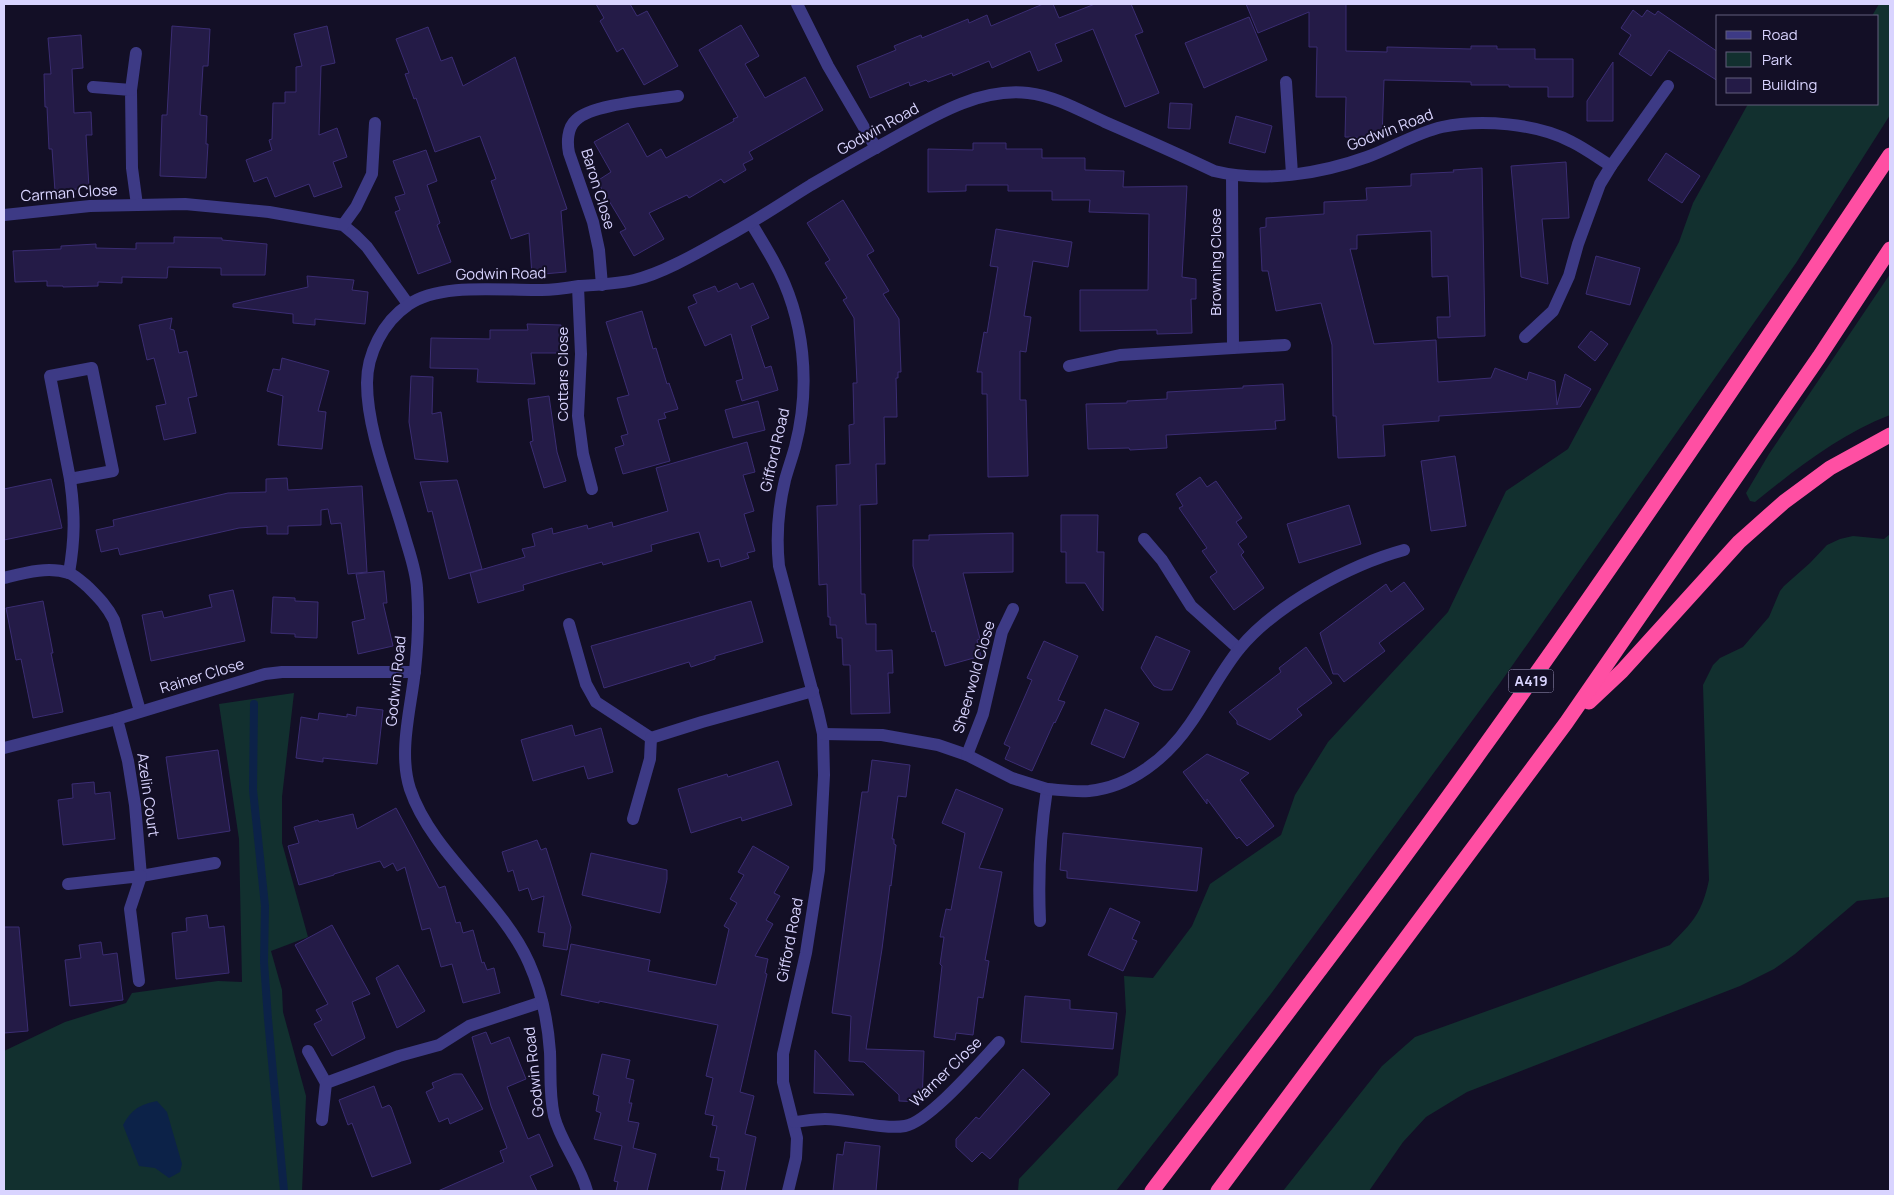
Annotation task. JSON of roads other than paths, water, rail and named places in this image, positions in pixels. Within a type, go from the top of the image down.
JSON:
[{"type":"highway","name":"A419","points":[[1152,1191],[1381,887],[1514,705],[1663,492],[1890,156]]},
{"type":"highway","points":[[1218,1191],[1566,723],[1819,358],[1890,249]]},
{"type":"highway","points":[[1566,723],[1622,671],[1739,542],[1784,502],[1830,468],[1890,435]]},
{"type":"street","points":[[797,4],[828,66],[876,148]]},
{"type":"street","name":"Carman Close","points":[[136,53],[131,90],[132,168],[137,205]]},
{"type":"street","points":[[1286,82],[1292,174]]},
{"type":"street","points":[[1525,337],[1553,311],[1569,276],[1578,244],[1600,184],[1668,86]]},
{"type":"street","points":[[93,87],[131,90]]},
{"type":"street","name":"Godwin Road","points":[[587,1191],[584,1180],[564,1143],[555,1120],[549,1078],[550,1052],[542,1002],[529,962],[500,917],[432,831],[409,786],[406,734],[415,672],[418,626],[416,580],[373,430],[366,380],[369,359],[385,328],[394,317],[408,304],[422,296],[438,293],[478,290],[545,290],[602,285],[638,279],[694,254],[751,223],[813,184],[928,119],[971,100],[993,95],[1028,93],[1059,101],[1214,171],[1232,175],[1273,176],[1340,166],[1368,157],[1441,127],[1475,124],[1498,124],[1543,132],[1571,141],[1611,166]]},
{"type":"street","name":"Baron Close","points":[[602,285],[599,250],[593,222],[567,144],[571,126],[576,119],[592,111],[678,96]]},
{"type":"street","points":[[375,123],[372,174],[356,207],[343,226],[367,247],[408,304]]},
{"type":"street","name":"Browning Close","points":[[1232,175],[1233,348]]},
{"type":"street","name":"Carman Close","points":[[4,215],[90,206],[185,204],[269,212],[343,226]]},
{"type":"street","name":"Gifford Road","points":[[751,223],[775,264],[788,292],[797,319],[803,350],[801,418],[780,503],[777,548],[779,566],[823,734],[822,820],[819,870],[806,953],[783,1054],[783,1082],[797,1138],[796,1158],[788,1191]]},
{"type":"street","name":"Cottars Close","points":[[578,287],[581,354],[578,416],[583,454],[592,489]]},
{"type":"street","points":[[1069,366],[1120,355],[1285,345]]},
{"type":"street","points":[[69,573],[74,544],[75,512],[50,376],[92,368],[113,471],[70,479]]},
{"type":"street","points":[[1144,539],[1162,560],[1191,606],[1239,649]]},
{"type":"street","name":"Sheerwold Close","points":[[823,734],[882,735],[938,745],[967,755],[1012,778],[1047,789],[1090,790],[1120,782],[1151,767],[1190,725],[1239,649],[1257,630],[1277,614],[1357,566],[1404,550]]},
{"type":"street","points":[[4,578],[35,571],[69,573],[99,596],[111,614],[120,636],[140,711]]},
{"type":"street","name":"Sheerwold Close","points":[[967,755],[983,714],[1002,632],[1013,609]]},
{"type":"street","points":[[569,624],[586,684],[596,702],[651,738]]},
{"type":"street","name":"Rainer Close","points":[[4,748],[117,719],[265,674],[282,672],[415,672]]},
{"type":"street","points":[[651,738],[813,691]]},
{"type":"street","name":"Azelin Court","points":[[117,719],[128,761],[135,805],[141,876],[130,909],[139,981]]},
{"type":"street","points":[[633,819],[650,759],[651,738]]},
{"type":"street","points":[[1040,922],[1038,870],[1041,829],[1047,789]]},
{"type":"street","points":[[68,884],[141,876],[215,863]]},
{"type":"street","name":"Godwin Road","points":[[326,1084],[399,1056],[439,1045],[469,1026],[542,1002]]},
{"type":"street","name":"Warner Close","points":[[794,1122],[825,1119],[887,1126],[905,1126],[916,1122],[930,1113],[999,1042]]},
{"type":"street","points":[[308,1051],[326,1084],[322,1120]]},
{"type":"water","points":[[157,1101],[167,1112],[182,1164],[180,1172],[169,1178],[155,1168],[139,1166],[123,1125],[137,1108]]},
{"type":"waterway","points":[[254,704],[253,790],[265,906],[264,962],[284,1191]]}]
